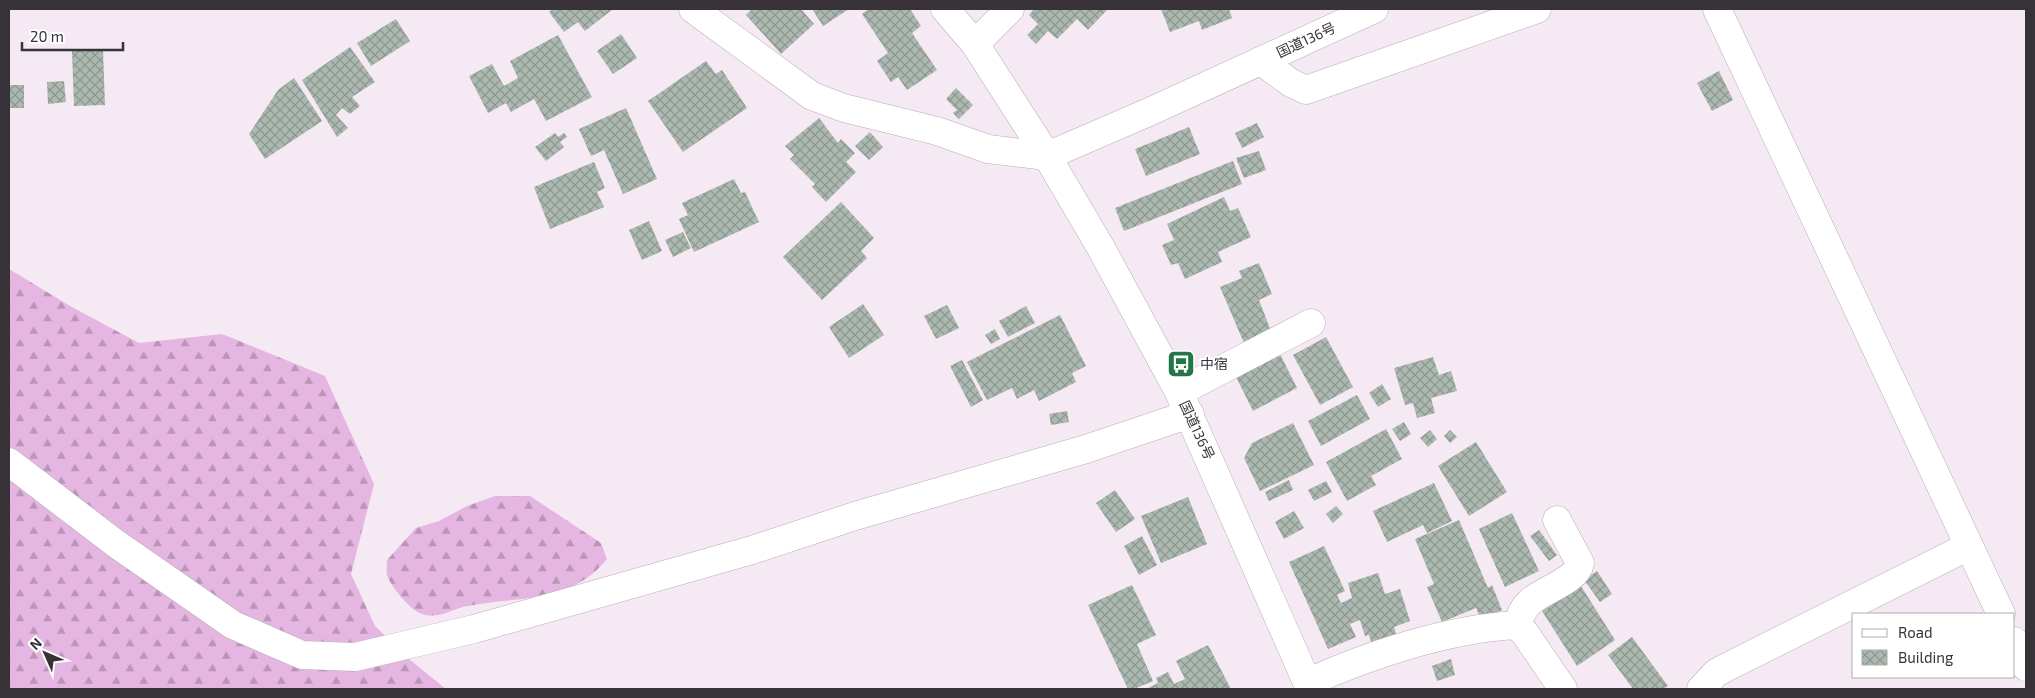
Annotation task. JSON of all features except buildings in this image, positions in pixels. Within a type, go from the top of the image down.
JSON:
[{"type":"main road","points":[[694,9],[812,96],[844,108],[938,131],[988,149],[1047,156]]},
{"type":"main road","name":"国道136号","points":[[945,9],[975,44],[1047,156],[1101,248],[1185,403],[1309,686]]},
{"type":"main road","points":[[975,44],[1010,9]]},
{"type":"main road","name":"国道136号","points":[[1047,156],[1374,9]]},
{"type":"main road","points":[[1261,61],[1291,84],[1306,90],[1537,9]]},
{"type":"main road","points":[[1717,9],[2001,613]]},
{"type":"main road","points":[[9,462],[115,543],[233,625],[302,655],[355,657],[474,629],[752,550],[855,516],[1086,449],[1185,403],[1311,323]]},
{"type":"main road","points":[[1517,627],[1521,613],[1530,601],[1572,575],[1579,568],[1580,564],[1557,520]]},
{"type":"main road","points":[[1702,689],[1716,673],[1725,668],[1969,546]]},
{"type":"main road","points":[[1309,686],[1349,664],[1445,636],[1499,626],[1517,627],[1524,632],[1563,689]]},
{"type":"main road","points":[[2015,643],[2026,667]]},
{"type":"green space","points":[[9,269],[70,306],[139,343],[222,334],[325,376],[374,484],[351,574],[375,626],[409,659],[446,689],[9,689]]},
{"type":"green space","points":[[495,496],[530,496],[601,543],[607,559],[592,574],[576,585],[558,592],[521,599],[483,603],[433,616],[417,612],[392,586],[387,573],[387,560],[416,528],[439,521],[467,506]]},
{"type":"place","name":"中宿","points":[[1181,364]]}]
